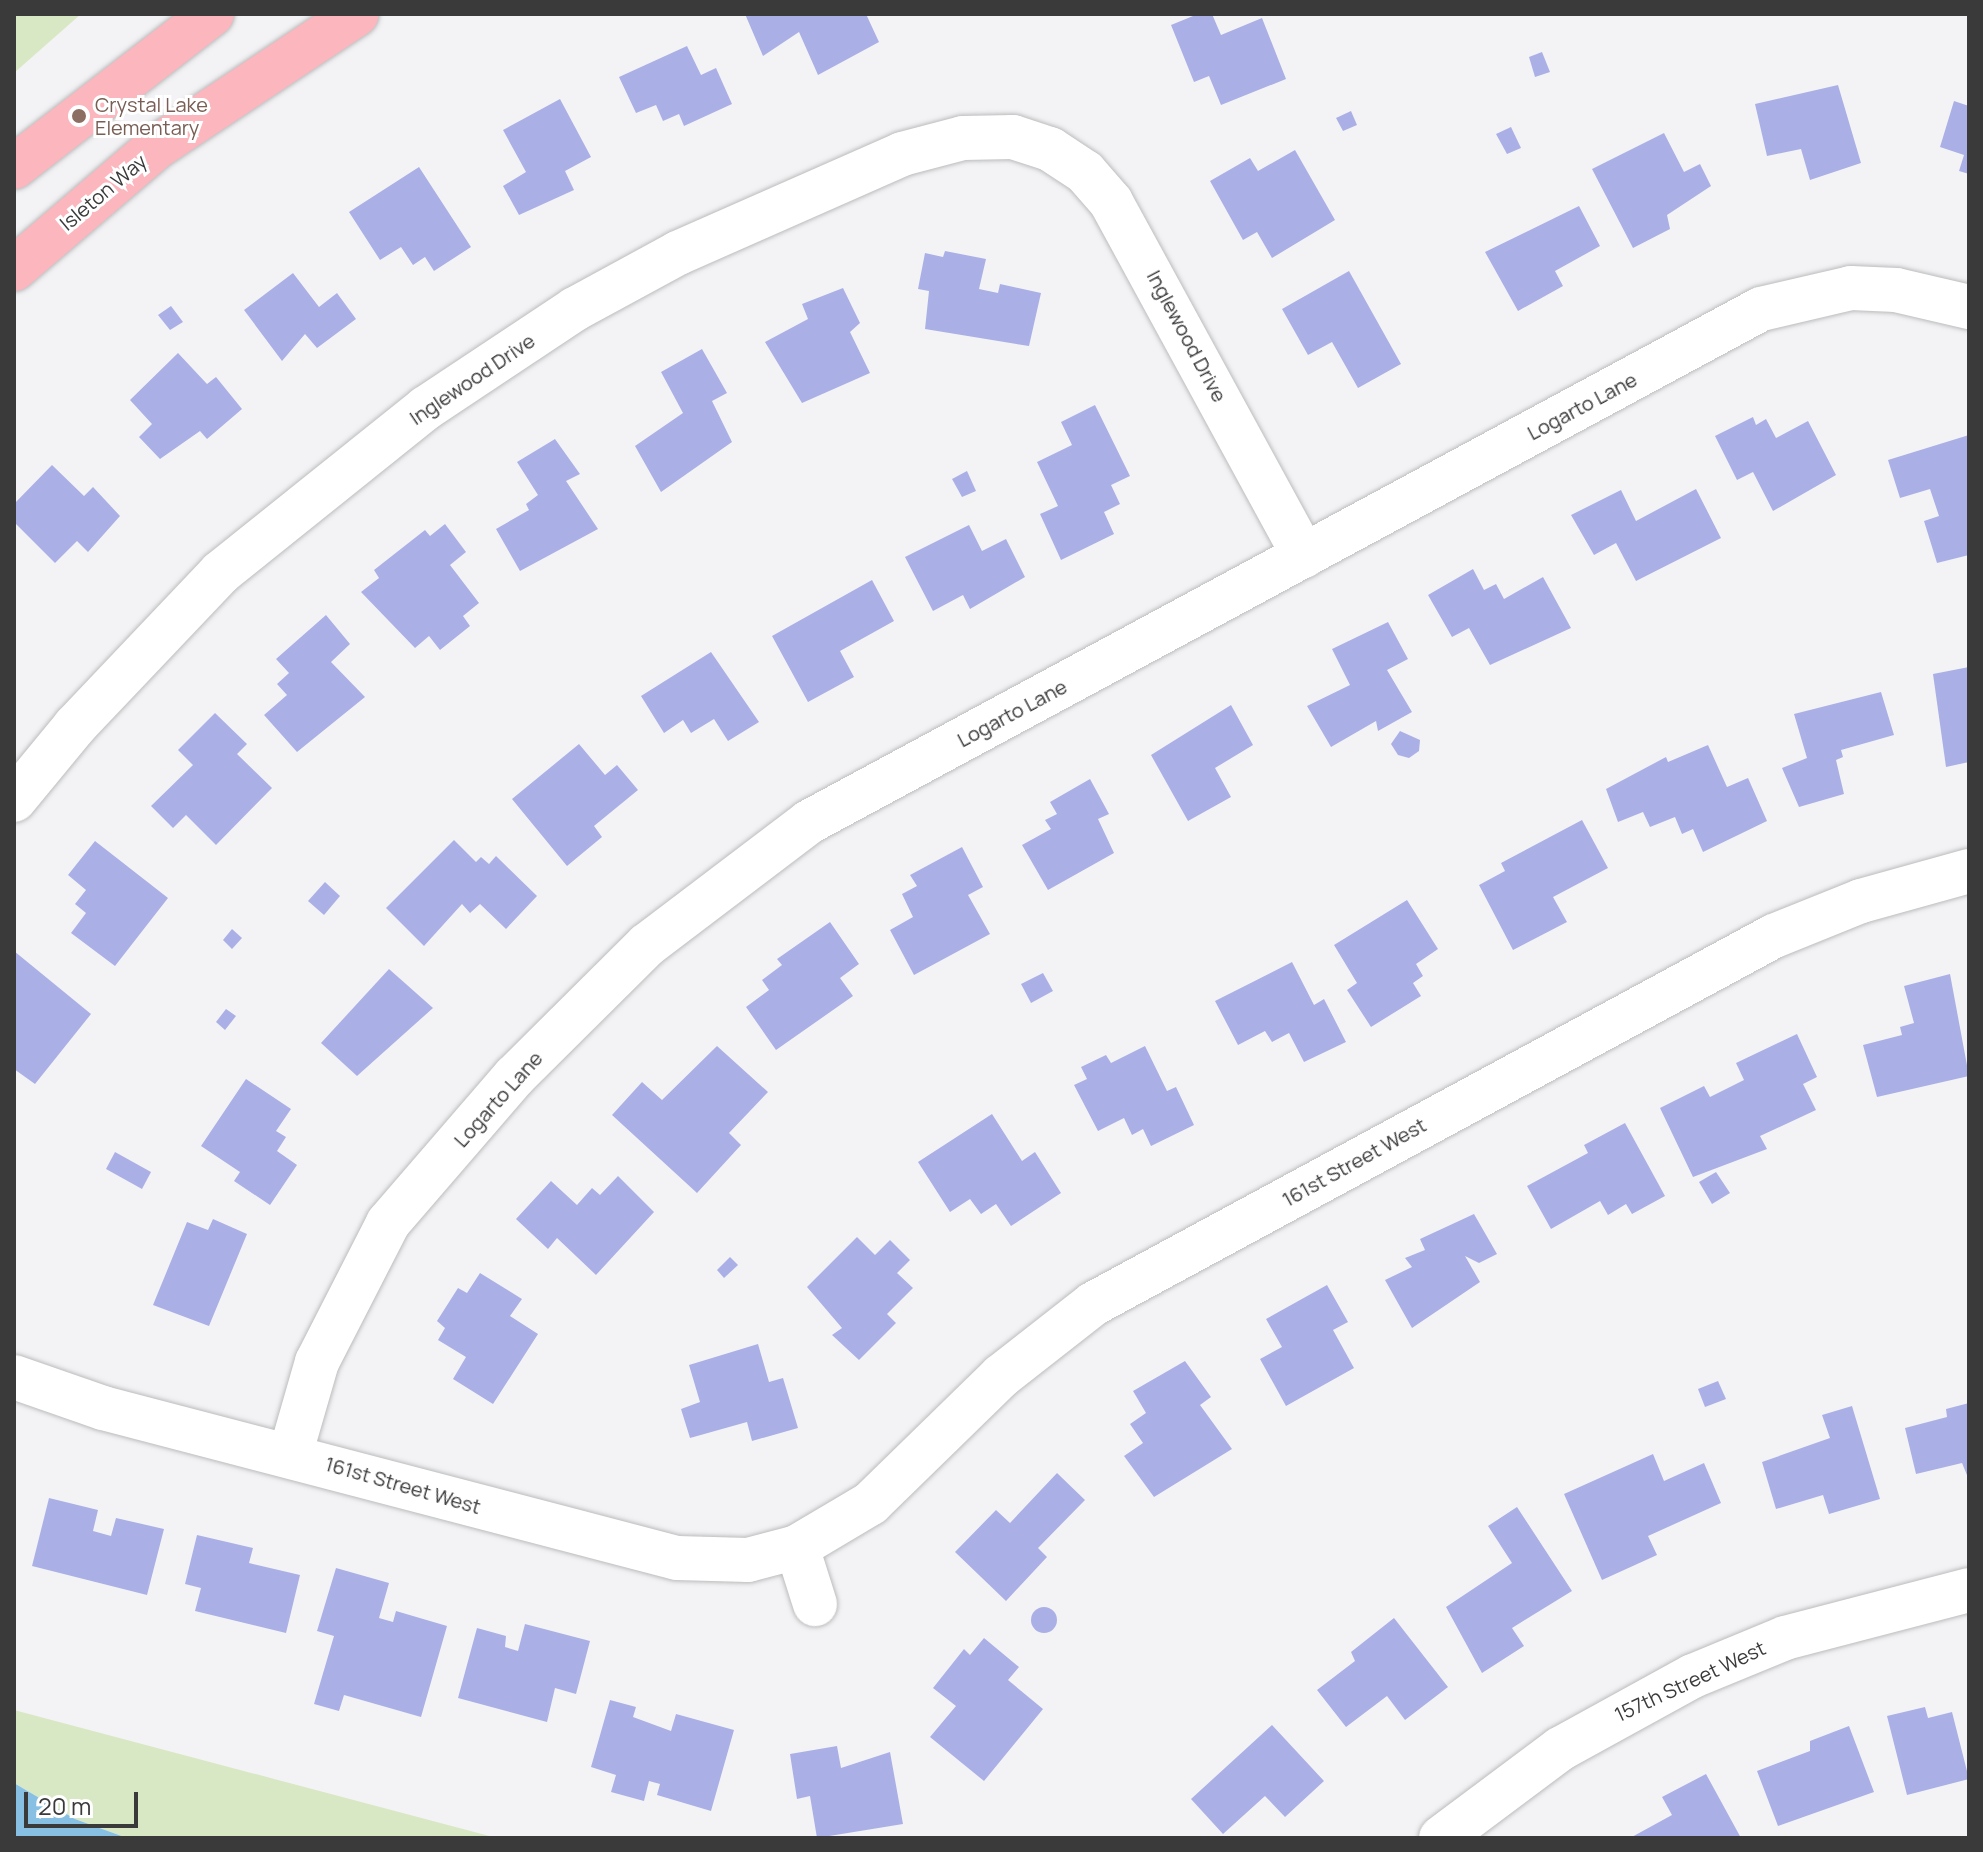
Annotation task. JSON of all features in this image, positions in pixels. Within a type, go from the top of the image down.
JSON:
[{"type":"main road","points":[[14,167],[212,14]]},
{"type":"main road","name":"Isleton Way","points":[[14,269],[155,148],[357,14]]},
{"type":"street","name":"Inglewood Drive","points":[[14,800],[75,726],[220,573],[426,408],[575,309],[678,253],[902,154],[963,138],[1013,137],[1043,130],[1085,172],[1134,237],[1304,556]]},
{"type":"street","name":"Logarto Lane","points":[[291,1452],[317,1362],[388,1223],[515,1076],[647,945],[809,822],[1761,309],[1851,288],[1896,290],[1969,307]]},
{"type":"street","name":"161st Street West","points":[[14,1377],[103,1408],[291,1452],[677,1558],[748,1560],[797,1547],[871,1503],[1001,1376],[1093,1304],[1747,950],[1861,901],[1969,871]]},
{"type":"street","points":[[797,1547],[815,1604]]},
{"type":"street","name":"157th Street West","points":[[1441,1838],[1560,1749],[1693,1676],[1785,1638],[1969,1590]]},
{"type":"green space","points":[[14,14],[81,14],[14,73]]},
{"type":"green space","points":[[14,1710],[497,1838],[127,1838],[75,1819],[14,1783]]},
{"type":"water","points":[[14,1783],[75,1819],[127,1838],[14,1838]]},
{"type":"building","points":[[745,14],[866,14],[879,42],[818,75],[799,32],[763,56]]},
{"type":"building","points":[[1198,14],[1212,14],[1221,35],[1262,18],[1286,79],[1221,105],[1209,76],[1194,82],[1171,25]]},
{"type":"building","points":[[687,46],[701,75],[716,68],[732,104],[684,126],[679,114],[663,121],[656,105],[636,113],[619,77]]},
{"type":"building","points":[[1542,52],[1550,72],[1535,77],[1529,57]]},
{"type":"building","points":[[1838,85],[1861,163],[1810,180],[1801,149],[1767,156],[1755,104]]},
{"type":"building","points":[[560,99],[591,157],[565,171],[574,190],[519,215],[503,186],[526,172],[503,130]]},
{"type":"building","points":[[1954,101],[1969,106],[1969,174],[1959,171],[1964,155],[1940,147]]},
{"type":"building","points":[[1351,111],[1357,125],[1343,131],[1336,118]]},
{"type":"building","points":[[1511,127],[1521,148],[1507,154],[1496,134]]},
{"type":"building","points":[[1664,133],[1684,172],[1700,164],[1711,186],[1667,215],[1670,229],[1633,248],[1592,169]]},
{"type":"building","points":[[1295,150],[1335,220],[1272,258],[1257,232],[1243,240],[1210,181],[1250,158],[1258,171]]},
{"type":"building","points":[[419,167],[471,247],[434,271],[425,257],[413,265],[401,247],[380,260],[349,212]]},
{"type":"building","points":[[1579,206],[1600,246],[1555,271],[1563,286],[1518,311],[1485,252]]},
{"type":"building","points":[[945,251],[986,259],[979,289],[998,293],[1000,284],[1041,293],[1029,346],[925,329],[929,291],[918,289],[925,253],[943,257]]},
{"type":"building","points":[[1349,271],[1401,364],[1358,388],[1332,342],[1308,355],[1282,309]]},
{"type":"building","points":[[293,273],[319,307],[337,293],[356,319],[317,348],[305,334],[282,361],[244,310]]},
{"type":"building","points":[[843,288],[860,323],[850,332],[870,373],[802,403],[765,342],[808,319],[802,304]]},
{"type":"building","points":[[171,306],[183,322],[170,330],[158,315]]},
{"type":"building","points":[[702,349],[727,393],[712,401],[732,442],[661,492],[635,446],[683,413],[661,372]]},
{"type":"building","points":[[178,353],[207,384],[216,377],[242,409],[207,439],[200,431],[160,459],[139,437],[152,424],[130,400]]},
{"type":"building","points":[[1095,405],[1130,476],[1111,485],[1120,504],[1104,512],[1114,534],[1061,560],[1040,514],[1058,506],[1037,462],[1072,445],[1061,422]]},
{"type":"building","points":[[1753,417],[1756,425],[1766,419],[1776,438],[1808,421],[1836,475],[1773,511],[1753,472],[1737,480],[1715,436]]},
{"type":"building","points":[[1969,435],[1969,555],[1937,563],[1924,521],[1939,516],[1930,489],[1900,498],[1888,460]]},
{"type":"building","points":[[555,439],[580,474],[566,481],[598,529],[520,571],[496,529],[529,510],[526,504],[538,495],[517,462]]},
{"type":"building","points":[[52,465],[84,496],[93,487],[120,516],[88,552],[77,541],[55,563],[14,522],[14,504]]},
{"type":"building","points":[[967,471],[976,491],[962,497],[952,479]]},
{"type":"building","points":[[1696,489],[1721,538],[1636,581],[1616,543],[1594,555],[1571,515],[1621,490],[1636,521]]},
{"type":"building","points":[[445,524],[466,552],[450,565],[479,603],[463,616],[470,626],[440,650],[429,636],[415,648],[361,592],[379,578],[374,570],[425,530],[430,536]]},
{"type":"building","points":[[969,525],[982,551],[1006,539],[1025,577],[970,609],[963,595],[933,611],[905,557]]},
{"type":"building","points":[[1473,569],[1484,590],[1496,584],[1504,599],[1543,577],[1571,628],[1490,665],[1469,628],[1452,637],[1428,595]]},
{"type":"building","points":[[872,580],[894,621],[840,651],[854,677],[808,702],[772,636]]},
{"type":"building","points":[[326,615],[350,644],[331,662],[365,697],[297,752],[264,715],[287,695],[277,684],[289,673],[276,659]]},
{"type":"building","points":[[1388,622],[1408,659],[1387,670],[1412,712],[1378,731],[1376,721],[1331,747],[1307,706],[1350,685],[1332,649]]},
{"type":"building","points":[[711,652],[759,722],[728,741],[714,719],[691,733],[683,720],[664,733],[641,696]]},
{"type":"building","points":[[1969,667],[1969,762],[1946,767],[1933,674]]},
{"type":"building","points":[[1881,692],[1894,735],[1841,750],[1843,757],[1836,760],[1844,794],[1799,807],[1782,768],[1807,758],[1794,714]]},
{"type":"building","points":[[1231,705],[1253,745],[1215,768],[1231,797],[1188,821],[1151,755]]},
{"type":"building","points":[[215,713],[247,744],[237,754],[272,788],[216,845],[186,815],[173,828],[151,806],[193,765],[178,750]]},
{"type":"building","points":[[1400,731],[1420,740],[1419,751],[1409,758],[1398,755],[1391,744]]},
{"type":"building","points":[[579,744],[605,775],[617,765],[638,790],[594,826],[602,837],[567,866],[512,799]]},
{"type":"building","points":[[1708,745],[1727,787],[1748,778],[1767,821],[1703,852],[1693,829],[1682,834],[1675,817],[1650,827],[1643,812],[1618,822],[1606,789],[1666,757],[1668,762]]},
{"type":"building","points":[[1090,779],[1109,814],[1098,819],[1114,853],[1048,890],[1022,845],[1051,829],[1045,820],[1057,814],[1050,802]]},
{"type":"building","points":[[1582,820],[1608,868],[1553,897],[1567,922],[1513,950],[1479,885],[1505,871],[1501,863]]},
{"type":"building","points":[[454,840],[476,862],[481,857],[489,864],[496,856],[537,896],[506,929],[480,904],[470,913],[462,904],[424,946],[386,908]]},
{"type":"building","points":[[95,841],[168,898],[115,966],[71,933],[86,913],[75,904],[86,890],[68,875]]},
{"type":"building","points":[[962,847],[983,887],[968,895],[990,934],[914,975],[890,930],[913,917],[902,894],[917,886],[910,875]]},
{"type":"building","points":[[325,882],[340,896],[324,915],[308,901]]},
{"type":"building","points":[[1407,900],[1438,949],[1416,964],[1423,976],[1413,983],[1421,996],[1371,1027],[1347,990],[1357,983],[1334,945]]},
{"type":"building","points":[[830,922],[859,964],[840,978],[853,996],[776,1050],[746,1007],[769,990],[762,980],[782,965],[777,959]]},
{"type":"building","points":[[232,929],[242,938],[232,949],[223,940]]},
{"type":"building","points":[[14,951],[91,1014],[35,1084],[14,1069]]},
{"type":"building","points":[[1292,962],[1314,1005],[1324,999],[1346,1042],[1304,1062],[1289,1033],[1272,1042],[1265,1031],[1238,1045],[1215,1001]]},
{"type":"building","points":[[389,969],[433,1008],[357,1076],[321,1043]]},
{"type":"building","points":[[1043,973],[1053,991],[1031,1003],[1021,984]]},
{"type":"building","points":[[1950,974],[1969,1076],[1877,1097],[1863,1045],[1902,1035],[1900,1027],[1914,1023],[1904,986]]},
{"type":"building","points":[[226,1009],[236,1016],[225,1030],[216,1022]]},
{"type":"building","points":[[1797,1034],[1817,1077],[1803,1084],[1816,1110],[1760,1136],[1767,1149],[1693,1177],[1660,1108],[1704,1086],[1710,1097],[1744,1080],[1736,1063]]},
{"type":"building","points":[[717,1046],[768,1092],[729,1133],[741,1145],[697,1193],[612,1115],[642,1082],[662,1100]]},
{"type":"building","points":[[1145,1046],[1167,1091],[1176,1087],[1194,1125],[1151,1146],[1143,1129],[1132,1135],[1124,1118],[1098,1131],[1074,1085],[1087,1079],[1081,1067],[1106,1055],[1111,1063]]},
{"type":"building","points":[[246,1079],[291,1109],[276,1131],[286,1137],[277,1151],[297,1165],[270,1205],[234,1181],[240,1172],[201,1146]]},
{"type":"building","points":[[992,1114],[1022,1161],[1035,1152],[1061,1193],[1011,1226],[996,1204],[981,1214],[970,1199],[950,1212],[918,1162]]},
{"type":"building","points":[[1625,1123],[1665,1196],[1632,1214],[1626,1204],[1608,1215],[1600,1201],[1551,1229],[1527,1186],[1588,1153],[1584,1145]]},
{"type":"building","points":[[115,1152],[151,1172],[142,1189],[106,1169]]},
{"type":"building","points":[[1716,1172],[1730,1193],[1712,1204],[1699,1182]]},
{"type":"building","points":[[618,1176],[654,1212],[596,1275],[557,1238],[548,1249],[516,1219],[551,1181],[577,1205],[592,1188],[600,1195]]},
{"type":"building","points":[[1474,1214],[1497,1254],[1479,1263],[1465,1256],[1480,1282],[1412,1328],[1385,1280],[1412,1267],[1405,1258],[1425,1250],[1420,1239]]},
{"type":"building","points":[[213,1219],[247,1234],[209,1326],[153,1305],[187,1222],[208,1230]]},
{"type":"building","points":[[857,1237],[875,1255],[890,1240],[910,1260],[897,1273],[913,1288],[887,1314],[896,1323],[859,1360],[832,1335],[842,1328],[807,1287]]},
{"type":"building","points":[[730,1257],[738,1265],[724,1278],[717,1270]]},
{"type":"building","points":[[480,1273],[522,1299],[510,1316],[538,1334],[493,1404],[453,1379],[466,1357],[438,1340],[445,1328],[437,1321],[458,1288],[467,1293]]},
{"type":"building","points":[[1327,1285],[1348,1322],[1333,1330],[1354,1368],[1286,1406],[1260,1359],[1282,1347],[1266,1319]]},
{"type":"building","points":[[758,1344],[769,1382],[783,1378],[798,1428],[752,1441],[747,1422],[690,1438],[681,1409],[700,1402],[689,1365]]},
{"type":"building","points":[[1185,1361],[1211,1397],[1200,1405],[1232,1449],[1154,1497],[1124,1456],[1143,1443],[1130,1424],[1146,1413],[1133,1391]]},
{"type":"building","points":[[1718,1381],[1726,1399],[1705,1407],[1698,1389]]},
{"type":"building","points":[[1969,1403],[1969,1480],[1962,1463],[1916,1474],[1905,1428],[1947,1417],[1946,1409]]},
{"type":"building","points":[[1852,1406],[1880,1499],[1829,1514],[1823,1495],[1776,1509],[1762,1462],[1830,1438],[1822,1415]]},
{"type":"building","points":[[1653,1454],[1664,1481],[1704,1463],[1721,1503],[1648,1536],[1657,1555],[1602,1580],[1564,1494]]},
{"type":"building","points":[[1057,1473],[1085,1500],[1038,1548],[1047,1557],[1006,1601],[955,1552],[996,1510],[1010,1523]]},
{"type":"building","points":[[49,1498],[98,1510],[93,1531],[111,1536],[116,1518],[164,1529],[147,1595],[32,1566]]},
{"type":"building","points":[[1517,1507],[1572,1591],[1512,1628],[1524,1646],[1482,1673],[1446,1607],[1512,1563],[1488,1526]]},
{"type":"building","points":[[197,1535],[253,1548],[249,1563],[300,1575],[286,1633],[195,1611],[201,1588],[185,1584]]},
{"type":"building","points":[[336,1568],[389,1583],[379,1618],[393,1622],[396,1611],[447,1626],[421,1717],[344,1695],[339,1711],[314,1704],[334,1636],[317,1631]]},
{"type":"building","points":[[1044,1607],[1053,1611],[1057,1620],[1053,1629],[1044,1633],[1035,1629],[1031,1620],[1035,1611]]},
{"type":"building","points":[[1394,1618],[1448,1687],[1405,1720],[1387,1696],[1346,1727],[1317,1690],[1355,1661],[1351,1652]]},
{"type":"building","points":[[525,1624],[590,1641],[576,1694],[555,1688],[547,1722],[458,1698],[477,1628],[506,1636],[505,1647],[518,1651]]},
{"type":"building","points":[[984,1638],[1019,1667],[1008,1680],[1043,1709],[984,1781],[930,1737],[956,1706],[933,1688],[964,1649],[970,1655]]},
{"type":"building","points":[[610,1700],[636,1707],[633,1717],[671,1731],[676,1714],[734,1730],[711,1811],[657,1795],[660,1784],[649,1781],[644,1801],[611,1792],[616,1775],[591,1767]]},
{"type":"building","points":[[1925,1707],[1928,1718],[1952,1712],[1969,1779],[1907,1795],[1887,1716]]},
{"type":"building","points":[[1272,1725],[1324,1781],[1285,1817],[1265,1796],[1223,1834],[1191,1799]]},
{"type":"building","points":[[1849,1726],[1874,1792],[1778,1826],[1757,1771],[1810,1751],[1810,1741]]},
{"type":"building","points":[[837,1746],[841,1768],[890,1752],[903,1824],[817,1838],[810,1796],[797,1799],[790,1754]]},
{"type":"building","points":[[1706,1774],[1741,1838],[1630,1838],[1672,1815],[1662,1797]]},
{"type":"place","name":"Crystal Lake Elementary","points":[[79,116]]}]
